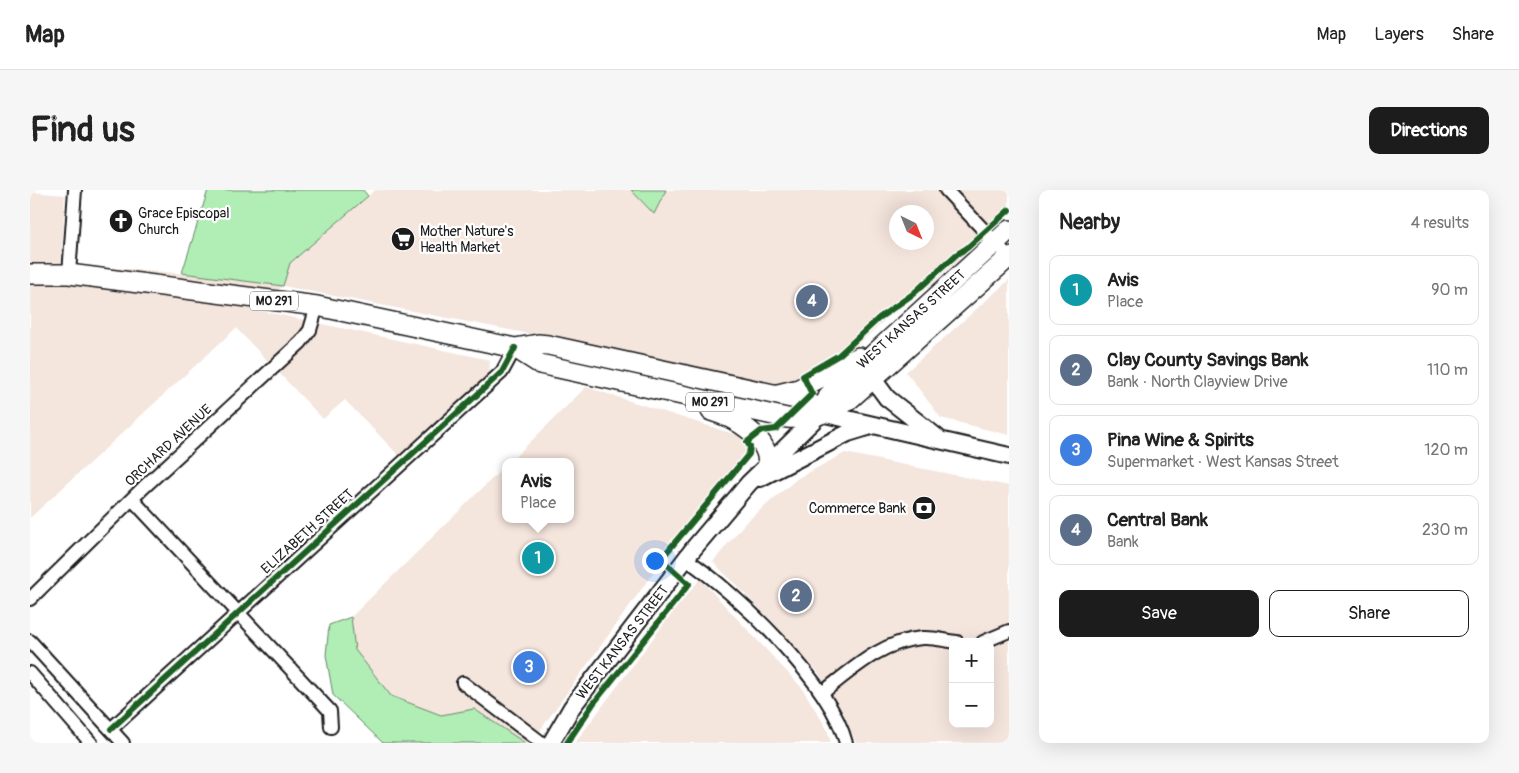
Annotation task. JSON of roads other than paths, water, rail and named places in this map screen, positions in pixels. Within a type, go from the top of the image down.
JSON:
[{"type":"highway","name":"WEST KANSAS STREET","points":[[821,413],[829,395],[878,348],[1009,230]]},
{"type":"highway","name":"WEST KANSAS STREET","points":[[821,413],[842,404],[873,379],[1009,257]]},
{"type":"highway","name":"MO 291","points":[[30,274],[69,274],[317,306],[515,348],[540,364],[787,418],[802,418],[821,413]]},
{"type":"highway","name":"MO 291","points":[[515,348],[538,344],[548,345],[805,401],[813,405],[821,413]]},
{"type":"highway","points":[[774,394],[798,390],[878,348]]},
{"type":"highway","points":[[674,394],[689,402],[729,417],[743,426],[764,446],[768,464]]},
{"type":"main road","points":[[873,379],[887,398],[942,441]]},
{"type":"main road","name":"MO 291","points":[[821,413],[1009,456]]},
{"type":"main road","name":"WEST KANSAS STREET","points":[[550,743],[572,707],[686,560],[749,483],[821,413]]},
{"type":"main road","points":[[749,483],[848,433],[874,425]]},
{"type":"street","points":[[69,274],[75,190]]},
{"type":"street","points":[[946,190],[1009,257]]},
{"type":"street","name":"ORCHARD AVENUE","points":[[30,599],[132,499],[300,342],[310,330],[317,306]]},
{"type":"street","name":"ELIZABETH STREET","points":[[110,729],[502,372],[515,348]]},
{"type":"street","points":[[132,499],[330,711],[331,727]]},
{"type":"street","points":[[686,560],[735,598],[803,667],[822,693],[846,743]]},
{"type":"street","points":[[992,638],[1009,631]]},
{"type":"street","points":[[822,693],[864,660],[886,647],[924,638],[949,641]]},
{"type":"street","points":[[30,641],[123,743]]},
{"type":"street","points":[[30,673],[91,743]]},
{"type":"street","points":[[463,683],[542,743]]},
{"type":"place","name":"Grace Episcopal Church","points":[[121,221]]},
{"type":"place","name":"Mother Nature's Health Market","points":[[403,239]]},
{"type":"place","name":"Central Bank","points":[[812,301]]},
{"type":"place","name":"Commerce Bank","points":[[924,508]]},
{"type":"place","name":"Avis","points":[[538,558]]},
{"type":"place","name":"Clay County Savings Bank","points":[[796,596]]},
{"type":"place","name":"Pina Wine & Spirits","points":[[529,667]]}]
